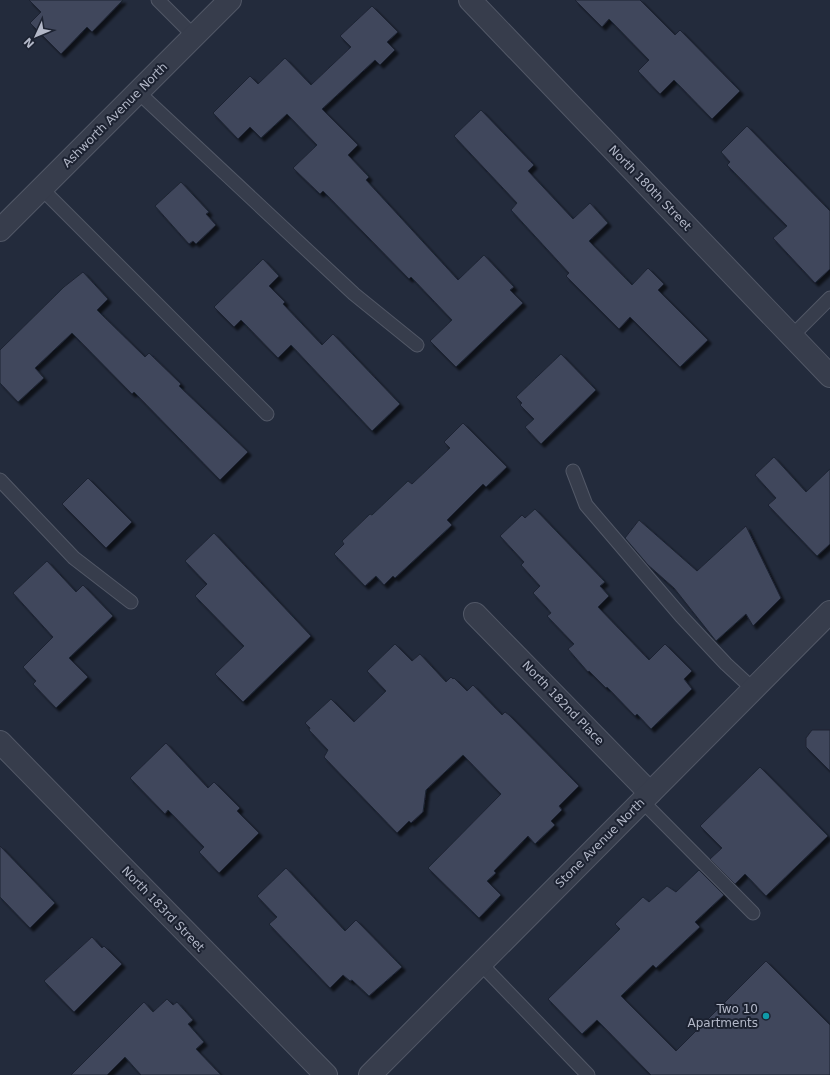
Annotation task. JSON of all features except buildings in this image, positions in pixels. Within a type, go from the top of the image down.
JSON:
[{"type":"street","name":"Ashworth Avenue North","points":[[0,230],[230,0]]},
{"type":"street","name":"North 180th Street","points":[[470,0],[830,376]]},
{"type":"street","name":"North 182nd Place","points":[[475,614],[646,797]]},
{"type":"street","name":"Stone Avenue North","points":[[370,1075],[753,689],[829,615]]},
{"type":"street","name":"North 183rd Street","points":[[0,742],[326,1075]]},
{"type":"lane","points":[[158,0],[194,36]]},
{"type":"lane","points":[[138,92],[354,294],[417,344]]},
{"type":"lane","points":[[42,189],[267,414]]},
{"type":"lane","points":[[792,336],[830,298]]},
{"type":"lane","points":[[573,471],[586,504],[681,616],[726,664],[753,689]]},
{"type":"lane","points":[[0,480],[74,558],[131,602]]},
{"type":"lane","points":[[646,797],[753,913]]},
{"type":"lane","points":[[481,964],[588,1075]]},
{"type":"place","name":"Two 10 Apartments","points":[[766,1016]]}]
